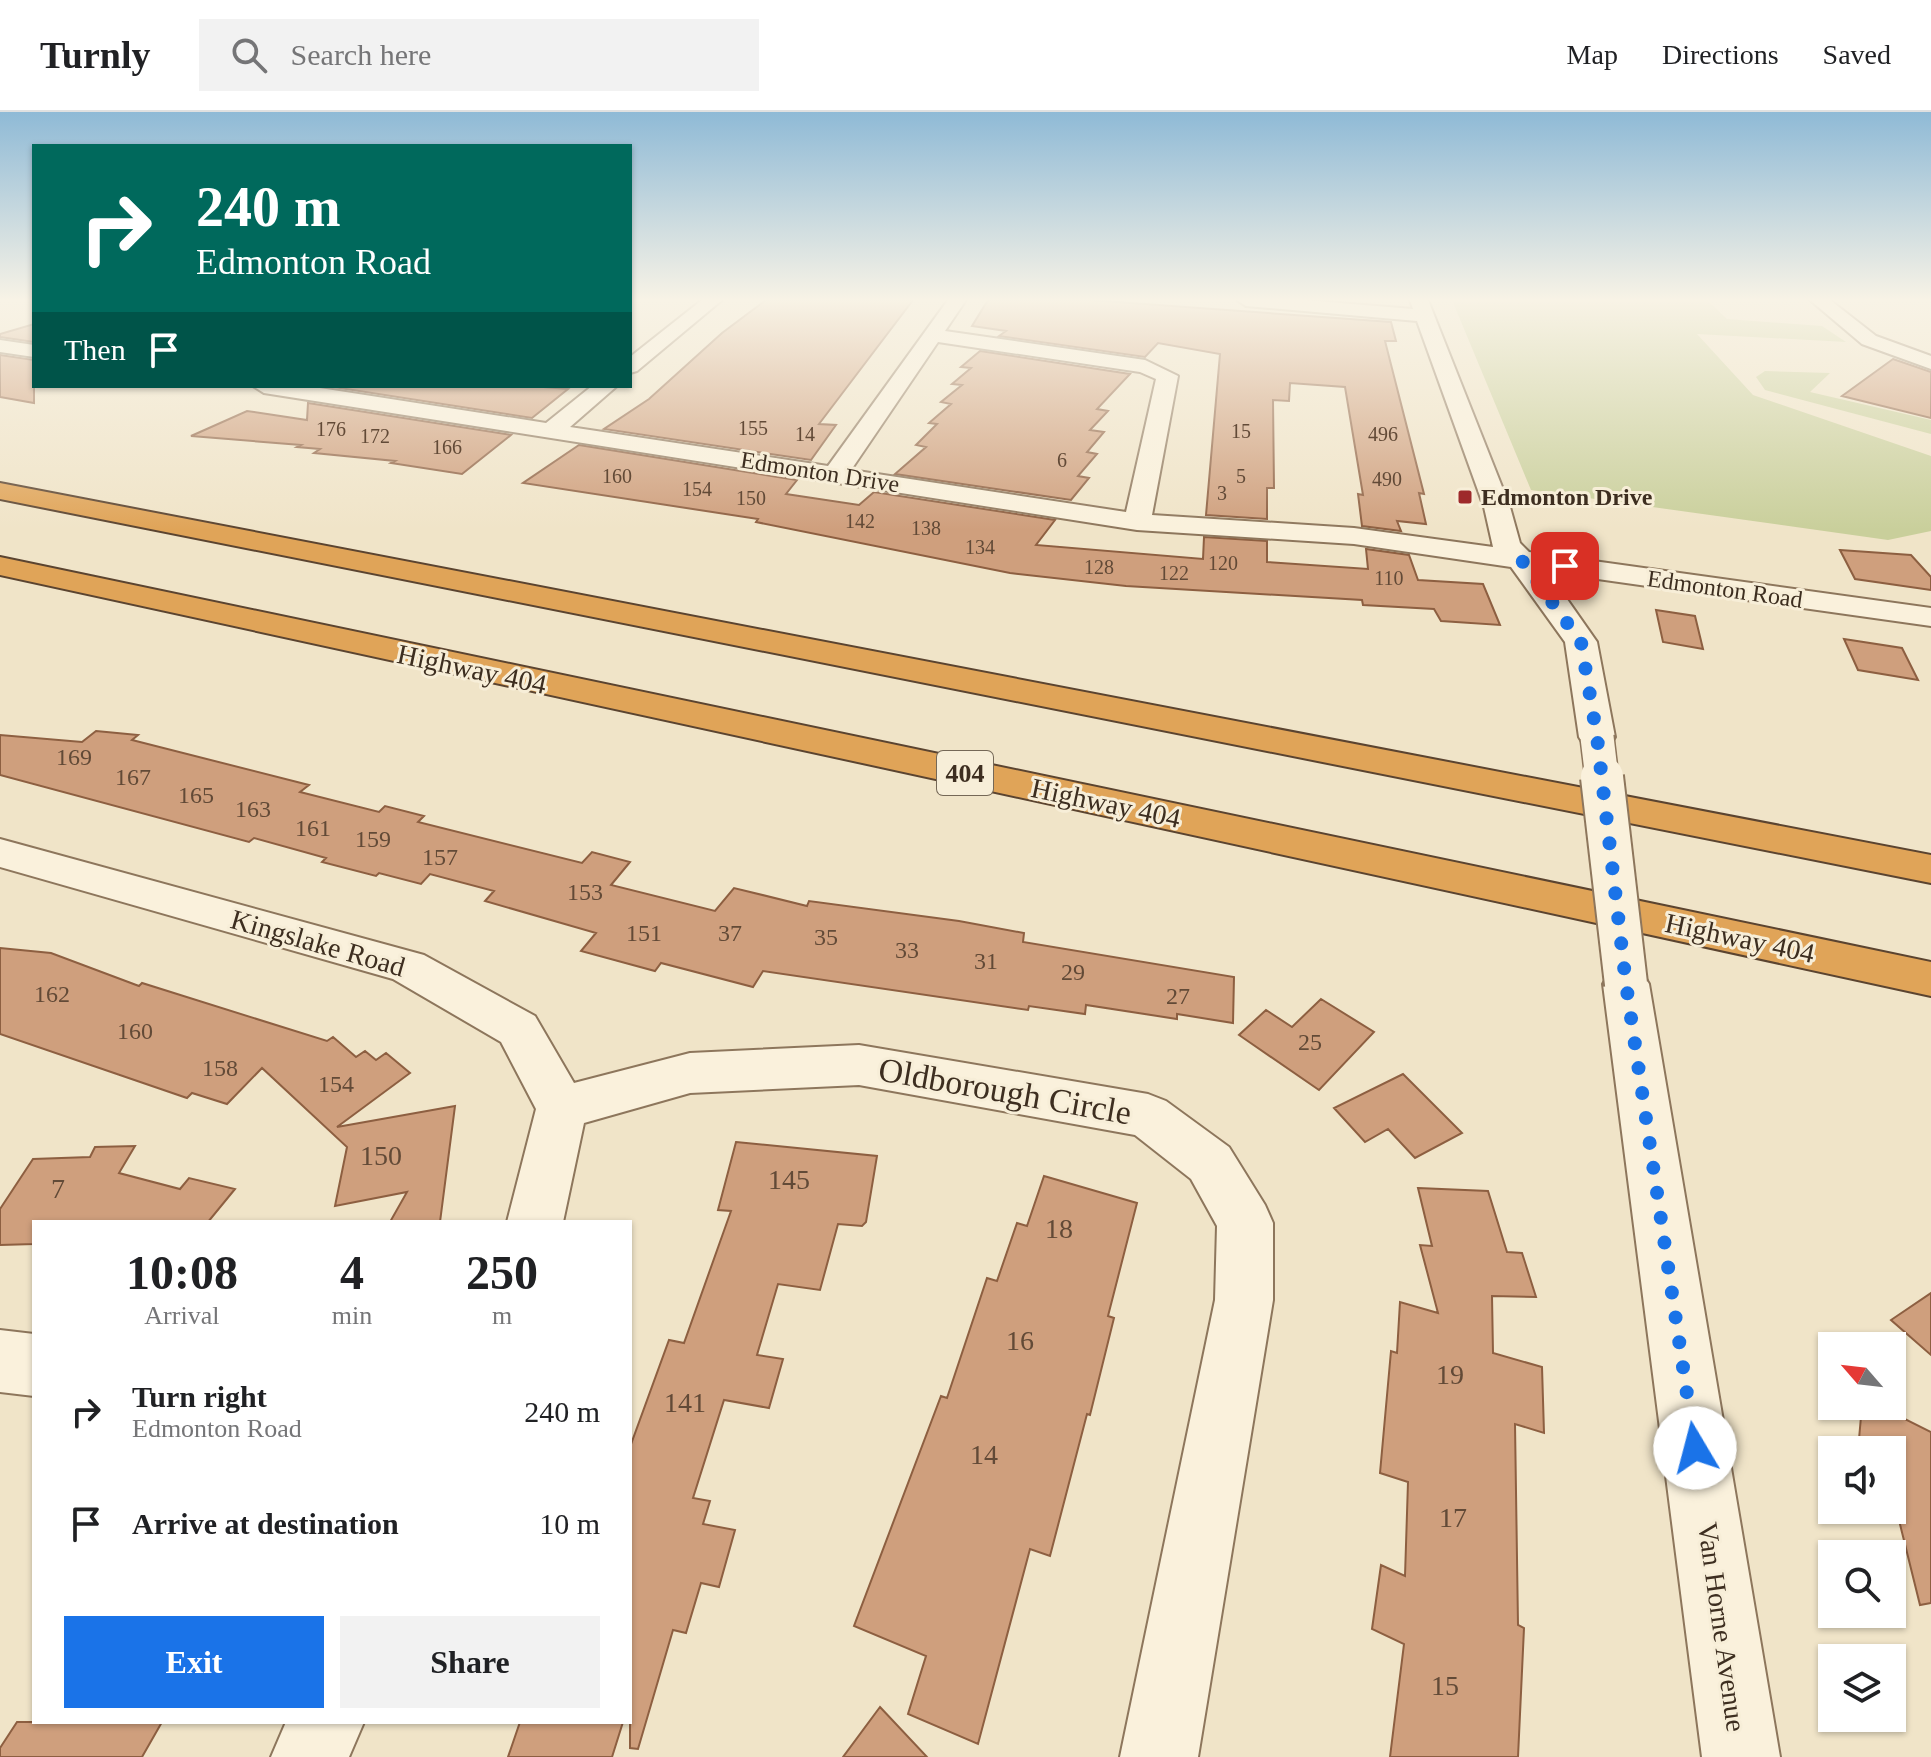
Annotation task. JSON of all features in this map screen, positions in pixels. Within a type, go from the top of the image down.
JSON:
[{"type":"highway","points":[[0,491],[1931,869]]},
{"type":"highway","name":"Highway 404","points":[[0,566],[1931,979]]},
{"type":"street","points":[[835,474],[903,377]]},
{"type":"street","points":[[1137,522],[1167,377]]},
{"type":"street","name":"Van Horne Avenue","points":[[1447,377],[1497,507],[1506,545],[1520,558],[1581,642],[1597,737],[1626,984],[1741,1757]]},
{"type":"street","name":"Edmonton Drive","points":[[277,388],[1137,522],[1354,536],[1520,558]]},
{"type":"street","points":[[552,430],[604,388]]},
{"type":"street","name":"Edmonton Road","points":[[1520,558],[1931,617]]},
{"type":"street","name":"Kingslake Road","points":[[0,853],[408,967],[518,1029],[562,1108]]},
{"type":"street","name":"Oldborough Circle","points":[[562,1108],[690,1073],[859,1065],[1148,1116],[1210,1163],[1245,1223],[1244,1300],[1159,1757]]},
{"type":"street","points":[[535,1220],[562,1108]]},
{"type":"street","points":[[0,1361],[32,1365]]},
{"type":"street","points":[[310,1757],[325,1724]]},
{"type":"green space","points":[[1484,377],[1736,377],[1753,395],[1931,456],[1931,531],[1888,540],[1531,490]]},
{"type":"green space","points":[[1756,377],[1826,377],[1810,392],[1931,420],[1931,434],[1765,390]]},
{"type":"building","points":[[0,377],[32,377],[34,403],[0,397]]},
{"type":"building","points":[[674,377],[855,377],[819,424],[836,425],[811,460],[604,429],[649,399]]},
{"type":"building","points":[[961,377],[1127,377],[1097,409],[1108,411],[1090,430],[1104,432],[1087,452],[1097,454],[1078,476],[1089,478],[1071,500],[895,474],[926,447],[916,445],[937,424],[929,423],[951,404],[941,402],[962,385],[952,384]]},
{"type":"building","points":[[1218,377],[1394,377],[1424,494],[1419,493],[1426,524],[1397,521],[1401,531],[1362,526],[1358,494],[1363,495],[1345,387],[1290,383],[1289,401],[1273,400],[1274,488],[1267,488],[1267,519],[1206,515]]},
{"type":"building","points":[[1869,377],[1931,377],[1931,418],[1842,396]]},
{"type":"building","points":[[340,388],[568,389],[532,418]]},
{"type":"building","points":[[308,403],[511,435],[462,474],[391,463],[395,461],[314,453],[320,449],[297,447],[301,445],[191,436],[247,411],[307,420]]},
{"type":"building","points":[[579,445],[797,480],[786,494],[859,505],[874,492],[1055,520],[1036,545],[1203,559],[1204,537],[1267,541],[1267,562],[1368,569],[1366,549],[1409,555],[1418,580],[1483,584],[1500,625],[1441,621],[1434,609],[1363,605],[1362,600],[1126,586],[1010,573],[756,522],[758,519],[523,483]]},
{"type":"building","points":[[1840,550],[1911,555],[1931,577],[1931,590],[1855,579]]},
{"type":"building","points":[[1656,610],[1695,616],[1703,649],[1663,642]]},
{"type":"building","points":[[1844,639],[1902,648],[1918,680],[1858,670]]},
{"type":"building","points":[[96,731],[138,735],[132,740],[309,785],[300,792],[379,812],[385,806],[424,816],[418,822],[582,863],[592,852],[630,862],[611,885],[715,911],[734,888],[807,906],[809,901],[959,921],[1024,933],[1023,942],[1234,977],[1233,1023],[1177,1014],[1177,1019],[1086,1005],[1085,1014],[1029,1006],[1028,1010],[763,971],[753,987],[661,963],[655,971],[581,951],[596,933],[485,901],[494,891],[430,874],[421,884],[379,873],[376,876],[322,862],[326,858],[254,838],[249,842],[0,775],[0,735],[82,742]]},
{"type":"building","points":[[0,948],[51,953],[139,986],[142,983],[327,1041],[333,1037],[356,1057],[365,1051],[376,1060],[386,1053],[410,1073],[337,1127],[455,1106],[440,1220],[391,1220],[407,1192],[335,1206],[347,1147],[262,1068],[227,1104],[192,1093],[187,1098],[0,1034]]},
{"type":"building","points":[[1321,999],[1374,1032],[1319,1090],[1239,1035],[1266,1010],[1292,1027]]},
{"type":"building","points":[[1403,1074],[1462,1133],[1415,1158],[1388,1129],[1365,1142],[1334,1108]]},
{"type":"building","points":[[736,1142],[877,1156],[866,1222],[862,1226],[838,1224],[820,1290],[778,1284],[757,1355],[783,1359],[769,1408],[724,1400],[693,1498],[710,1501],[703,1524],[735,1530],[719,1587],[701,1583],[686,1633],[673,1630],[638,1749],[630,1748],[632,1442],[669,1340],[684,1343],[731,1211],[718,1210]]},
{"type":"building","points":[[135,1146],[119,1173],[180,1189],[189,1178],[235,1189],[210,1220],[32,1220],[32,1244],[0,1245],[0,1209],[33,1159],[90,1157],[95,1147]]},
{"type":"building","points":[[1044,1176],[1137,1203],[1108,1316],[1114,1318],[1050,1556],[1030,1549],[978,1744],[908,1714],[926,1656],[854,1626],[941,1396],[947,1398],[987,1278],[997,1281],[1017,1223],[1027,1226]]},
{"type":"building","points":[[1418,1188],[1488,1191],[1507,1252],[1522,1253],[1536,1297],[1492,1296],[1493,1353],[1542,1367],[1544,1433],[1515,1424],[1518,1625],[1524,1628],[1518,1757],[1390,1757],[1404,1644],[1372,1629],[1381,1565],[1405,1576],[1408,1482],[1380,1473],[1391,1351],[1397,1353],[1400,1302],[1438,1313],[1420,1245],[1432,1246]]},
{"type":"building","points":[[1931,1293],[1931,1355],[1906,1332],[1891,1320]]},
{"type":"building","points":[[1861,1420],[1906,1420],[1931,1432],[1931,1603],[1920,1605],[1900,1524],[1906,1524],[1906,1436],[1859,1436]]},
{"type":"building","points":[[880,1707],[927,1757],[843,1757]]},
{"type":"building","points":[[17,1722],[161,1724],[142,1757],[0,1757],[0,1748]]},
{"type":"building","points":[[519,1724],[622,1724],[612,1757],[508,1757]]},
{"type":"place","name":"Edmonton Drive","points":[[1465,497]]},
{"type":"route","points":[[1565,566],[1520,558],[1581,642],[1597,737],[1626,984],[1695,1448]]}]
